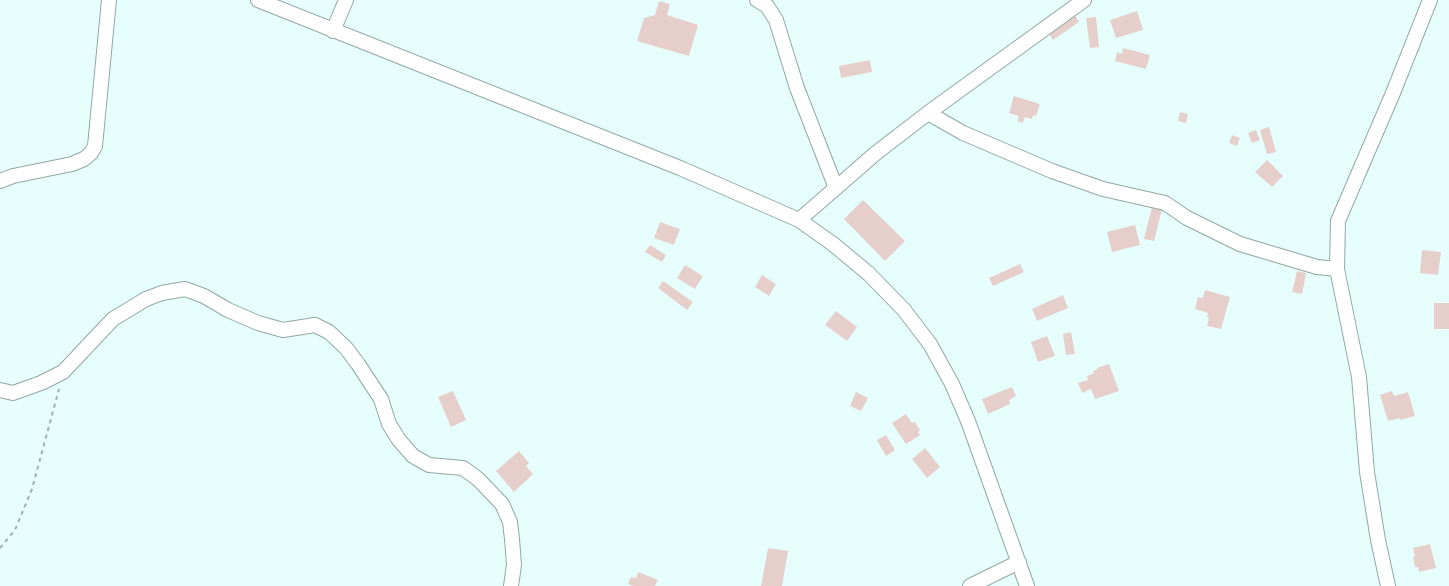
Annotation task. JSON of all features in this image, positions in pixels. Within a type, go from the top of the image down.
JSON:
[{"type":"street","points":[[0,181],[13,176],[72,164],[84,159],[91,153],[94,146],[109,0]]},
{"type":"street","points":[[258,0],[680,168],[799,220],[833,244],[869,274],[904,310],[930,344],[952,384],[968,421],[1027,586]]},
{"type":"street","points":[[333,30],[346,0]]},
{"type":"street","points":[[757,0],[767,6],[776,20],[796,88],[836,188]]},
{"type":"street","points":[[799,220],[876,153],[1084,0]]},
{"type":"street","points":[[1388,586],[1378,540],[1367,472],[1358,377],[1336,269],[1338,221],[1430,0]]},
{"type":"street","points":[[928,113],[963,133],[1052,171],[1103,190],[1165,203],[1186,218],[1240,244],[1317,267],[1336,269]]},
{"type":"street","points":[[0,390],[13,393],[41,383],[63,372],[113,319],[146,299],[162,293],[185,289],[204,296],[228,310],[258,323],[283,330],[315,325],[329,332],[346,348],[358,364],[381,399],[389,424],[399,440],[413,456],[429,465],[463,468],[478,479],[502,504],[510,522],[512,540],[514,565],[511,586]]},
{"type":"street","points":[[970,586],[1019,562]]},
{"type":"path","points":[[0,548],[15,530],[32,489],[63,372]]},
{"type":"building","points":[[659,1],[670,4],[667,15],[698,25],[689,56],[637,41],[644,18],[655,15]]},
{"type":"building","points":[[1137,11],[1143,30],[1116,38],[1110,20]]},
{"type":"building","points":[[1074,13],[1079,22],[1053,40],[1047,31]]},
{"type":"building","points":[[1096,17],[1099,47],[1090,48],[1086,18]]},
{"type":"building","points":[[1123,48],[1150,55],[1146,69],[1115,61],[1117,52],[1122,54]]},
{"type":"building","points":[[870,60],[872,72],[841,78],[839,66]]},
{"type":"building","points":[[1014,96],[1040,104],[1036,116],[1033,115],[1032,119],[1025,117],[1023,123],[1017,121],[1019,116],[1009,113]]},
{"type":"building","points":[[1180,112],[1188,114],[1186,123],[1178,121]]},
{"type":"building","points":[[1269,127],[1276,152],[1267,154],[1260,130]]},
{"type":"building","points":[[1256,130],[1260,140],[1252,143],[1248,133]]},
{"type":"building","points":[[1232,135],[1240,138],[1237,146],[1229,143]]},
{"type":"building","points":[[1267,160],[1283,176],[1272,187],[1255,172]]},
{"type":"building","points":[[863,200],[905,241],[885,261],[844,219]]},
{"type":"building","points":[[1152,207],[1162,209],[1154,241],[1144,239]]},
{"type":"building","points":[[660,222],[680,229],[674,245],[654,238]]},
{"type":"building","points":[[1135,225],[1140,245],[1112,252],[1107,232]]},
{"type":"building","points":[[650,245],[666,255],[662,262],[645,252]]},
{"type":"building","points":[[1422,250],[1441,252],[1438,275],[1420,273]]},
{"type":"building","points":[[1020,264],[1024,272],[993,286],[989,278]]},
{"type":"building","points":[[685,265],[703,276],[695,289],[677,278]]},
{"type":"building","points":[[1297,271],[1306,273],[1302,294],[1292,292]]},
{"type":"building","points":[[762,275],[776,284],[769,296],[755,287]]},
{"type":"building","points":[[663,281],[693,302],[687,310],[658,288]]},
{"type":"building","points":[[1205,290],[1230,297],[1221,329],[1207,326],[1208,313],[1195,309],[1198,297],[1203,298]]},
{"type":"building","points":[[1063,295],[1068,308],[1037,321],[1032,309]]},
{"type":"building","points":[[1434,303],[1449,303],[1449,329],[1434,329]]},
{"type":"building","points":[[836,311],[857,327],[847,341],[825,325]]},
{"type":"building","points":[[1071,332],[1075,354],[1066,355],[1063,334]]},
{"type":"building","points":[[1047,336],[1055,356],[1038,362],[1031,342]]},
{"type":"building","points":[[1109,364],[1119,391],[1095,399],[1091,389],[1082,393],[1078,383],[1088,380],[1087,376],[1094,373],[1093,371],[1097,368]]},
{"type":"building","points":[[1012,387],[1016,396],[1009,400],[1010,404],[988,414],[982,399]]},
{"type":"building","points":[[453,391],[466,420],[451,427],[438,397]]},
{"type":"building","points":[[1392,391],[1394,396],[1408,392],[1415,416],[1388,421],[1380,395]]},
{"type":"building","points":[[856,392],[868,398],[861,411],[850,406]]},
{"type":"building","points":[[906,414],[912,423],[915,422],[920,430],[918,432],[920,435],[906,444],[892,423]]},
{"type":"building","points":[[886,435],[895,450],[886,456],[877,440]]},
{"type":"building","points":[[925,448],[940,467],[927,478],[912,459]]},
{"type":"building","points":[[519,451],[529,463],[526,466],[533,474],[514,492],[496,471]]},
{"type":"building","points":[[1430,544],[1436,568],[1419,572],[1418,567],[1415,567],[1413,548]]},
{"type":"building","points":[[768,548],[788,551],[782,586],[761,586]]},
{"type":"building","points":[[638,572],[658,580],[655,586],[633,586],[628,584],[631,577],[636,578]]}]
